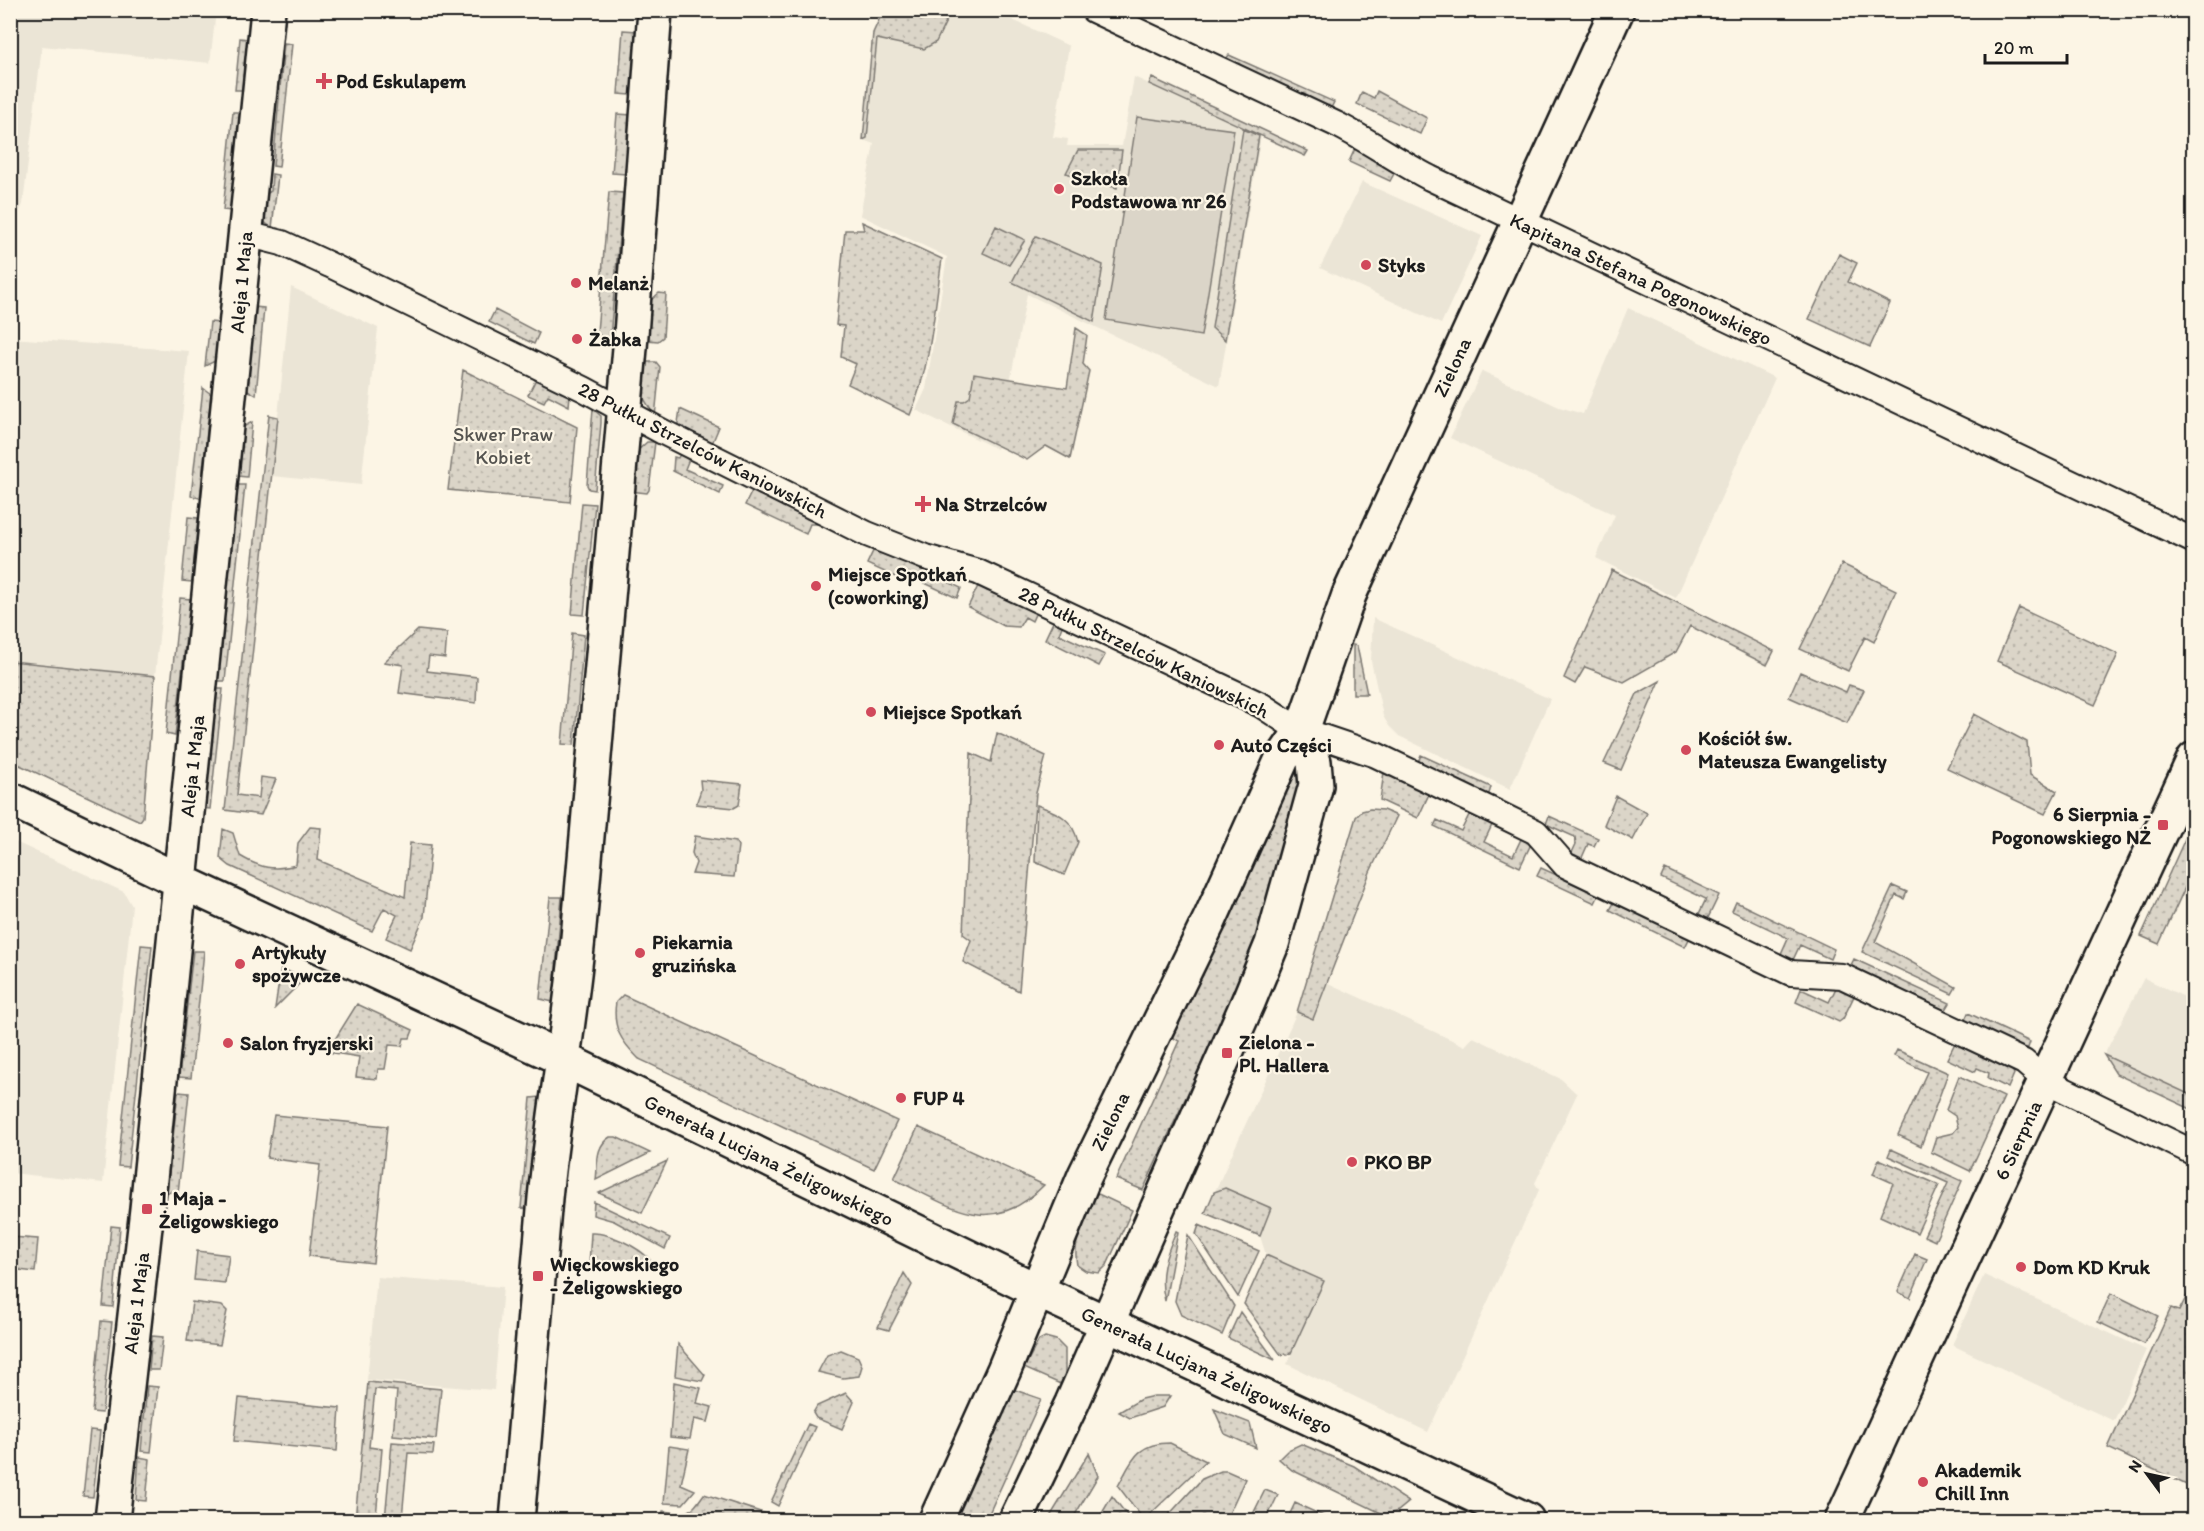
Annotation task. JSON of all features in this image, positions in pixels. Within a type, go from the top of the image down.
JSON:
[{"type":"street","name":"Aleja 1 Maja","points":[[112,1521],[139,1286],[268,10]]},
{"type":"street","points":[[518,1521],[545,1198],[574,990],[624,409],[655,10]]},
{"type":"street","name":"Kapitana Stefana Pogonowskiego","points":[[1093,10],[1361,136],[1386,156],[1520,221],[2193,541]]},
{"type":"street","name":"Zielona","points":[[936,1521],[1004,1370],[1084,1174],[1210,919],[1282,759],[1302,730],[1349,595],[1617,10]]},
{"type":"street","name":"28 Pułku Strzelców Kaniowskich","points":[[246,234],[282,243],[624,409],[663,432],[867,534],[926,557],[978,572],[1261,705],[1302,730],[1376,755],[1536,832],[1565,865],[1791,973],[1842,976],[2024,1062],[2046,1081],[2193,1153]]},
{"type":"street","points":[[1016,1521],[1222,1064],[1272,944],[1316,785],[1314,762],[1302,730]]},
{"type":"street","name":"6 Sierpnia","points":[[1842,1521],[2193,759]]},
{"type":"street","name":"Generała Lucjana Żeligowskiego","points":[[10,799],[180,881],[563,1059],[1036,1290],[1527,1521]]},
{"type":"shaded area","points":[[11,10],[216,11],[210,63],[42,46],[23,204],[11,233]]},
{"type":"shaded area","name":"Szkoła Podstawowa nr 26","points":[[883,11],[993,11],[1069,46],[1053,137],[1068,139],[1067,146],[1122,146],[1134,77],[1261,135],[1219,386],[1027,294],[997,449],[916,410],[926,389],[947,257],[860,215],[874,144],[863,140],[874,31]]},
{"type":"shaded area","points":[[1362,182],[1482,236],[1441,324],[1320,268]]},
{"type":"shaded area","points":[[291,287],[378,328],[361,485],[272,476]]},
{"type":"shaded area","points":[[1628,308],[1775,378],[1676,598],[1596,558],[1615,515],[1450,438],[1482,371],[1559,407],[1583,414]]},
{"type":"shaded area","points":[[11,338],[189,351],[155,676],[11,661]]},
{"type":"shaded area","points":[[1373,618],[1550,699],[1510,789],[1399,736],[1389,726],[1383,716],[1371,661]]},
{"type":"shaded area","points":[[11,840],[124,892],[132,906],[103,1183],[11,1173]]},
{"type":"shaded area","points":[[2144,978],[2193,1001],[2193,1096],[2104,1055]]},
{"type":"shaded area","points":[[1328,983],[1465,1046],[1473,1037],[1561,1079],[1577,1094],[1535,1183],[1539,1190],[1428,1432],[1287,1364],[1324,1281],[1266,1255],[1260,1236],[1205,1213],[1297,1012],[1313,1019]]},
{"type":"shaded area","points":[[1984,1275],[2146,1350],[2114,1421],[1952,1345]]},
{"type":"shaded area","points":[[377,1277],[503,1287],[494,1390],[367,1380]]},
{"type":"green space","points":[[883,11],[951,11],[936,42],[924,49],[877,39],[867,138],[863,140],[873,33]]},
{"type":"green space","points":[[623,30],[637,31],[631,95],[618,94]]},
{"type":"green space","points":[[240,38],[248,39],[242,90],[235,90]]},
{"type":"green space","points":[[284,43],[292,44],[279,167],[273,166]]},
{"type":"green space","points":[[1229,55],[1334,102],[1331,108],[1226,59]]},
{"type":"green space","points":[[1152,78],[1308,151],[1305,156],[1149,84]]},
{"type":"green space","points":[[1377,91],[1427,118],[1420,134],[1357,104],[1362,92],[1374,98]]},
{"type":"green space","points":[[233,112],[241,112],[231,211],[223,210]]},
{"type":"green space","points":[[617,114],[632,115],[626,174],[612,173]]},
{"type":"green space","points":[[1137,117],[1234,130],[1201,336],[1106,320]]},
{"type":"green space","points":[[1243,129],[1259,136],[1225,340],[1212,328]]},
{"type":"green space","points":[[1357,144],[1396,170],[1390,181],[1349,162]]},
{"type":"green space","points":[[1078,150],[1122,150],[1117,188],[1066,173]]},
{"type":"green space","points":[[272,174],[278,175],[272,228],[263,221],[258,199],[271,191]]},
{"type":"green space","points":[[609,192],[623,193],[610,337],[600,336],[597,332]]},
{"type":"green space","points":[[862,222],[942,259],[927,358],[910,415],[848,384],[856,364],[841,357],[844,326],[836,325],[845,230],[864,230]]},
{"type":"green space","points":[[996,226],[1025,240],[1009,265],[983,253]]},
{"type":"green space","points":[[1036,236],[1103,265],[1094,322],[1012,282]]},
{"type":"green space","points":[[1839,254],[1857,263],[1848,282],[1890,303],[1870,347],[1809,319]]},
{"type":"green space","points":[[659,293],[666,294],[663,337],[658,341],[647,340],[651,300]]},
{"type":"green space","points":[[254,307],[264,308],[256,395],[246,389]]},
{"type":"green space","points":[[495,310],[539,333],[534,344],[489,322]]},
{"type":"green space","points":[[210,322],[219,323],[215,361],[205,366]]},
{"type":"green space","points":[[1076,328],[1087,335],[1083,364],[1089,371],[1070,459],[1046,446],[1027,460],[953,424],[958,401],[964,401],[970,397],[974,373],[1067,388]]},
{"type":"green space","points":[[646,362],[656,362],[660,367],[655,417],[643,397]]},
{"type":"green space","name":"Skwer Praw Kobiet","points":[[463,370],[577,427],[570,502],[448,490]]},
{"type":"green space","points":[[536,379],[570,395],[569,406],[548,395],[544,402],[528,395]]},
{"type":"green space","points":[[203,388],[211,394],[200,498],[191,496]]},
{"type":"green space","points":[[593,409],[601,416],[595,490],[589,489],[587,485]]},
{"type":"green space","points":[[680,409],[719,427],[711,446],[677,430]]},
{"type":"green space","points":[[269,415],[278,417],[237,795],[259,798],[261,777],[276,779],[261,815],[225,810]]},
{"type":"green space","points":[[252,422],[247,477],[237,476],[243,427]]},
{"type":"green space","points":[[647,442],[655,442],[649,490],[647,493],[630,491],[635,453]]},
{"type":"green space","points":[[680,454],[689,459],[685,469],[723,486],[720,494],[673,471],[674,457],[678,458]]},
{"type":"green space","points":[[237,485],[245,485],[225,681],[216,681]]},
{"type":"green space","points":[[753,489],[821,524],[810,524],[806,534],[745,505]]},
{"type":"green space","points":[[582,503],[595,504],[584,615],[572,614]]},
{"type":"green space","points":[[188,517],[198,518],[192,582],[182,581]]},
{"type":"green space","points":[[875,547],[961,588],[957,598],[914,578],[911,584],[867,564]]},
{"type":"green space","points":[[1842,564],[1896,590],[1874,642],[1865,637],[1848,671],[1800,649]]},
{"type":"green space","points":[[1612,570],[1774,651],[1767,665],[1690,626],[1676,652],[1624,682],[1585,667],[1575,684],[1564,678]]},
{"type":"green space","points":[[979,584],[1036,612],[1032,621],[1025,617],[1019,627],[1004,626],[968,607]]},
{"type":"green space","points":[[180,598],[190,599],[175,736],[166,734]]},
{"type":"green space","points":[[2019,608],[2118,654],[2095,705],[1997,661]]},
{"type":"green space","points":[[1054,620],[1063,624],[1059,634],[1105,655],[1099,666],[1045,639]]},
{"type":"green space","points":[[418,630],[447,633],[445,658],[429,656],[427,671],[477,677],[476,703],[399,693],[403,665],[384,662]]},
{"type":"green space","points":[[572,633],[584,635],[574,745],[562,744]]},
{"type":"green space","points":[[1353,645],[1357,646],[1367,694],[1353,694]]},
{"type":"green space","points":[[11,661],[155,676],[143,817],[140,821],[11,761]]},
{"type":"green space","points":[[1800,672],[1846,692],[1849,685],[1864,690],[1847,723],[1789,697]]},
{"type":"green space","points":[[1660,681],[1621,770],[1604,763],[1637,694]]},
{"type":"green space","points":[[215,689],[223,689],[210,809],[201,808]]},
{"type":"green space","points":[[1974,714],[2027,742],[2030,775],[2057,791],[2045,814],[1947,768]]},
{"type":"green space","points":[[997,733],[1046,756],[1036,793],[1019,991],[963,962],[971,940],[963,934],[971,753],[991,762]]},
{"type":"green space","points":[[1421,755],[1491,787],[1488,797],[1417,764]]},
{"type":"green space","points":[[1302,767],[1306,769],[1262,922],[1246,967],[1143,1190],[1116,1179],[1179,1041],[1168,1035],[1294,769]]},
{"type":"green space","points":[[1384,772],[1429,794],[1418,818],[1380,800]]},
{"type":"green space","points":[[700,780],[742,784],[739,805],[734,808],[696,804],[701,790]]},
{"type":"green space","points":[[1616,796],[1647,813],[1633,840],[1604,825]]},
{"type":"green space","points":[[1037,805],[1063,817],[1075,834],[1078,842],[1064,875],[1035,862]]},
{"type":"green space","points":[[1383,810],[1397,816],[1370,872],[1313,1019],[1297,1012],[1356,817],[1362,811]]},
{"type":"green space","points":[[1470,813],[1493,823],[1484,842],[1513,856],[1522,837],[1532,842],[1520,867],[1434,826],[1437,820],[1461,831]]},
{"type":"green space","points":[[1549,816],[1598,838],[1594,846],[1588,844],[1580,862],[1570,857],[1576,844],[1575,837],[1546,824]]},
{"type":"green space","points":[[2193,821],[2193,870],[2159,944],[2141,936]]},
{"type":"green space","points":[[310,827],[321,828],[318,860],[405,897],[410,843],[431,845],[424,917],[410,949],[386,938],[397,915],[384,908],[372,931],[230,866],[220,858],[223,829],[233,833],[240,856],[247,860],[274,868],[296,865],[298,843]]},
{"type":"green space","points":[[695,836],[736,842],[738,846],[734,877],[692,874],[696,863],[692,853]]},
{"type":"green space","points":[[1541,868],[1561,877],[1563,873],[1572,877],[1570,882],[1600,893],[1595,903],[1537,876]]},
{"type":"green space","points":[[1665,869],[1719,895],[1706,922],[1697,918],[1706,899],[1661,878]]},
{"type":"green space","points":[[1893,886],[1907,892],[1904,899],[1896,895],[1875,942],[1956,987],[1952,994],[1862,952]]},
{"type":"green space","points":[[550,897],[562,897],[553,1002],[540,999]]},
{"type":"green space","points":[[1736,902],[1834,949],[1830,959],[1800,945],[1792,962],[1780,956],[1788,938],[1732,911]]},
{"type":"green space","points":[[1614,903],[1690,937],[1685,947],[1610,910]]},
{"type":"green space","points":[[141,945],[152,946],[128,1167],[118,1166]]},
{"type":"green space","points":[[193,951],[204,951],[191,1078],[179,1077]]},
{"type":"green space","points":[[1854,959],[1950,1003],[1944,1013],[1849,969]]},
{"type":"green space","points":[[281,968],[304,979],[275,1008]]},
{"type":"green space","points":[[1837,986],[1855,994],[1843,1019],[1839,1022],[1796,1002],[1801,989],[1829,1002]]},
{"type":"green space","points":[[623,995],[897,1121],[874,1169],[639,1059],[619,1034],[615,1019],[616,1002]]},
{"type":"green space","points":[[357,1004],[413,1030],[410,1038],[404,1038],[402,1046],[389,1045],[385,1069],[378,1069],[377,1079],[356,1077],[359,1057],[327,1052]]},
{"type":"green space","points":[[1968,1013],[2030,1042],[2028,1048],[2017,1046],[1964,1022]]},
{"type":"green space","points":[[1956,1041],[2011,1068],[2014,1074],[2008,1088],[1988,1078],[1989,1073],[1977,1068],[1975,1072],[1947,1059]]},
{"type":"green space","points":[[1897,1050],[1948,1073],[1921,1146],[1898,1135],[1927,1072],[1894,1056]]},
{"type":"green space","points":[[2104,1055],[2193,1096],[2193,1110],[2116,1074]]},
{"type":"green space","points":[[1959,1076],[2004,1097],[1970,1171],[1931,1152],[1936,1137],[1953,1133],[1958,1127],[1955,1116],[1946,1110]]},
{"type":"green space","points":[[178,1092],[189,1093],[178,1193],[167,1192]]},
{"type":"green space","points":[[540,1097],[529,1209],[521,1208],[531,1098]]},
{"type":"green space","points":[[274,1115],[387,1126],[373,1263],[309,1256],[320,1165],[267,1158]]},
{"type":"green space","points":[[918,1127],[1044,1185],[1025,1202],[1006,1211],[988,1214],[970,1213],[934,1199],[894,1179]]},
{"type":"green space","points":[[610,1137],[616,1137],[650,1153],[596,1180],[600,1150]]},
{"type":"green space","points":[[1891,1149],[1962,1181],[1935,1241],[1924,1236],[1948,1183],[1888,1156]]},
{"type":"green space","points":[[1879,1159],[1939,1185],[1917,1233],[1880,1216],[1893,1183],[1873,1174]]},
{"type":"green space","points":[[667,1161],[642,1213],[599,1193]]},
{"type":"green space","points":[[1225,1188],[1271,1208],[1260,1236],[1205,1213],[1214,1192]]},
{"type":"green space","points":[[1094,1192],[1132,1210],[1107,1265],[1099,1273],[1086,1271],[1077,1265],[1076,1256],[1080,1227]]},
{"type":"green space","points":[[594,1202],[670,1238],[665,1249],[614,1221],[593,1215]]},
{"type":"green space","points":[[1199,1225],[1259,1251],[1238,1297],[1196,1234]]},
{"type":"green space","points":[[111,1226],[120,1227],[113,1307],[103,1306]]},
{"type":"green space","points":[[1176,1231],[1178,1232],[1165,1301],[1163,1274],[1166,1257]]},
{"type":"green space","points":[[591,1233],[623,1241],[639,1250],[650,1260],[647,1265],[607,1261],[589,1265]]},
{"type":"green space","points":[[1188,1235],[1234,1306],[1222,1335],[1181,1315],[1175,1301]]},
{"type":"green space","points":[[11,1237],[38,1239],[35,1272],[11,1269]]},
{"type":"green space","points":[[197,1251],[229,1255],[225,1283],[194,1280]]},
{"type":"green space","points":[[1915,1254],[1927,1259],[1910,1298],[1898,1292]]},
{"type":"green space","points":[[1266,1255],[1324,1281],[1291,1353],[1281,1355],[1244,1304]]},
{"type":"green space","points":[[904,1273],[912,1285],[889,1330],[878,1327]]},
{"type":"green space","points":[[2193,1284],[2193,1488],[2108,1448],[2171,1308],[2179,1311]]},
{"type":"green space","points":[[2111,1293],[2158,1316],[2144,1344],[2098,1322]]},
{"type":"green space","points":[[192,1302],[222,1306],[227,1311],[220,1345],[187,1341]]},
{"type":"green space","points":[[1240,1312],[1275,1360],[1228,1338]]},
{"type":"green space","points":[[101,1321],[112,1322],[102,1413],[92,1412]]},
{"type":"green space","points":[[152,1336],[163,1337],[159,1370],[149,1370]]},
{"type":"green space","points":[[1045,1337],[1056,1340],[1065,1349],[1065,1386],[1024,1368],[1039,1340]]},
{"type":"green space","points":[[678,1344],[705,1375],[702,1381],[675,1376]]},
{"type":"green space","points":[[841,1350],[858,1357],[862,1366],[859,1376],[843,1378],[818,1372],[827,1355]]},
{"type":"green space","points":[[368,1382],[441,1389],[436,1439],[393,1435],[397,1391],[375,1389],[369,1447],[382,1449],[376,1517],[363,1516],[362,1520],[355,1520]]},
{"type":"green space","points":[[674,1382],[701,1388],[697,1403],[712,1407],[708,1422],[694,1419],[690,1439],[670,1437]]},
{"type":"green space","points":[[147,1386],[158,1387],[151,1452],[141,1451]]},
{"type":"green space","points":[[1015,1390],[1041,1399],[986,1520],[953,1520]]},
{"type":"green space","points":[[846,1393],[854,1402],[842,1429],[816,1418],[813,1413],[817,1406]]},
{"type":"green space","points":[[1170,1396],[1163,1407],[1130,1418],[1119,1412],[1141,1399]]},
{"type":"green space","points":[[239,1398],[340,1408],[337,1451],[234,1441]]},
{"type":"green space","points":[[1214,1409],[1250,1423],[1256,1448],[1225,1434]]},
{"type":"green space","points":[[808,1424],[815,1427],[778,1506],[771,1502]]},
{"type":"green space","points":[[90,1430],[100,1431],[93,1497],[83,1496]]},
{"type":"green space","points":[[392,1442],[434,1445],[433,1454],[408,1453],[402,1518],[425,1520],[385,1520]]},
{"type":"green space","points":[[1170,1443],[1206,1461],[1144,1520],[1118,1486],[1136,1455],[1142,1450],[1150,1446]]},
{"type":"green space","points":[[1301,1444],[1354,1466],[1409,1502],[1398,1511],[1385,1515],[1292,1470],[1279,1459],[1288,1450]]},
{"type":"green space","points":[[669,1446],[689,1449],[681,1484],[695,1490],[683,1504],[664,1503]]},
{"type":"green space","points":[[1089,1453],[1098,1476],[1072,1520],[1048,1520]]},
{"type":"green space","points":[[139,1457],[150,1459],[146,1501],[136,1500]]},
{"type":"green space","points":[[1221,1471],[1227,1471],[1245,1479],[1226,1520],[1164,1520],[1202,1479]]},
{"type":"green space","points":[[1265,1490],[1278,1495],[1266,1520],[1250,1520]]},
{"type":"green space","points":[[704,1494],[773,1516],[771,1520],[662,1520],[663,1511],[688,1512]]},
{"type":"green space","points":[[1112,1496],[1131,1520],[1098,1520]]},
{"type":"green space","points":[[1295,1503],[1332,1520],[1287,1520]]},
{"type":"place","name":"Pod Eskulapem","points":[[324,81]]},
{"type":"place","name":"Szkoła Podstawowa nr 26","points":[[1059,189]]},
{"type":"place","name":"Styks","points":[[1366,265]]},
{"type":"place","name":"Melanż","points":[[576,283]]},
{"type":"place","name":"Żabka","points":[[577,339]]},
{"type":"place","name":"Na Strzelców","points":[[923,504]]},
{"type":"place","name":"Miejsce Spotkań (coworking)","points":[[816,586]]},
{"type":"place","name":"Miejsce Spotkań","points":[[871,712]]},
{"type":"place","name":"Auto Części","points":[[1219,745]]},
{"type":"place","name":"Kościół św. Mateusza Ewangelisty","points":[[1686,750]]},
{"type":"place","name":"6 Sierpnia - Pogonowskiego NŻ","points":[[2163,825]]},
{"type":"place","name":"Piekarnia gruzińska","points":[[640,953]]},
{"type":"place","name":"Artykuły spożywcze","points":[[240,964]]},
{"type":"place","name":"Salon fryzjerski","points":[[228,1043]]},
{"type":"place","name":"Zielona - Pl. Hallera","points":[[1227,1053]]},
{"type":"place","name":"FUP 4","points":[[901,1098]]},
{"type":"place","name":"PKO BP","points":[[1352,1162]]},
{"type":"place","name":"1 Maja - Żeligowskiego","points":[[147,1209]]},
{"type":"place","name":"Dom KD Kruk","points":[[2021,1267]]},
{"type":"place","name":"Więckowskiego - Żeligowskiego","points":[[538,1276]]},
{"type":"place","name":"Akademik Chill Inn","points":[[1923,1482]]}]
